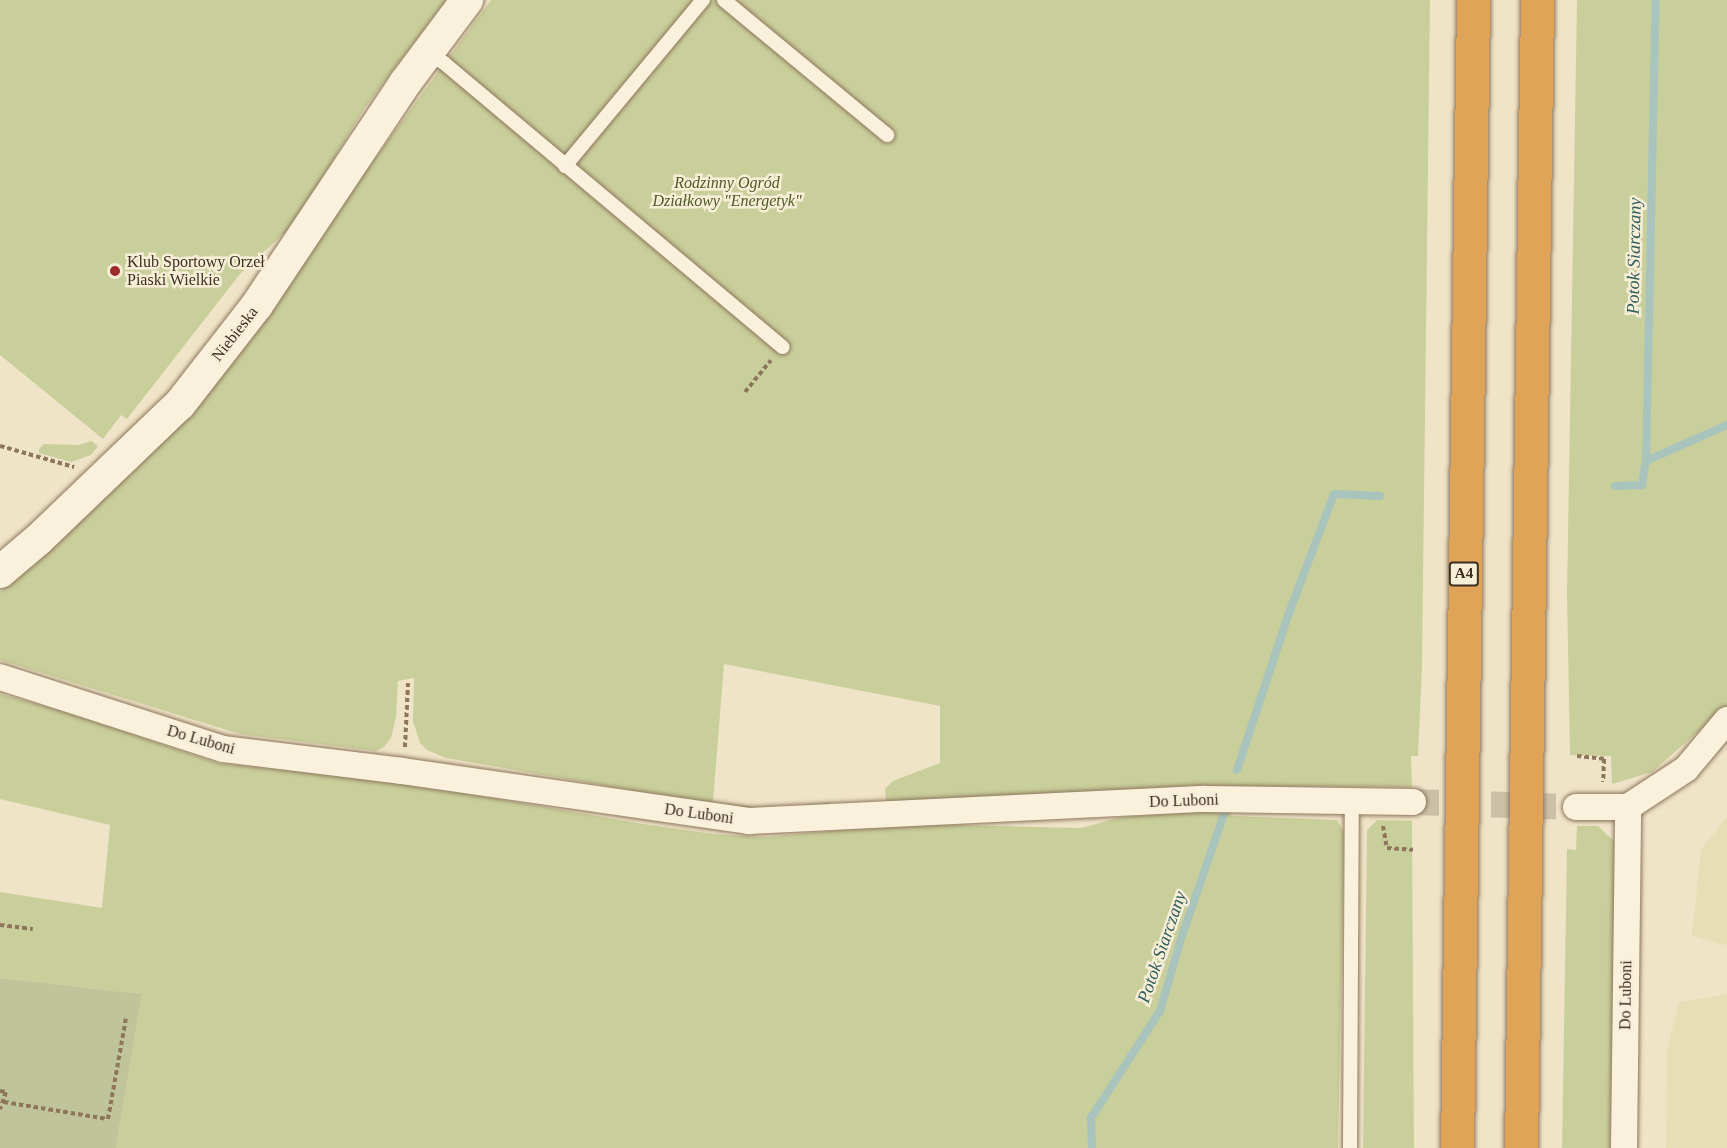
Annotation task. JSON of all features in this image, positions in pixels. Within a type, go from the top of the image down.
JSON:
[{"type":"highway","name":"A4","points":[[1457,1148],[1473,0]]},
{"type":"highway","points":[[1521,1148],[1537,0]]},
{"type":"street","name":"Niebieska","points":[[0,572],[39,539],[180,404],[257,306],[427,53],[467,0]]},
{"type":"street","name":"Do Luboni","points":[[0,677],[223,749],[402,771],[748,821],[1204,799],[1413,802]]},
{"type":"street","points":[[1576,807],[1628,807],[1686,770],[1727,720]]},
{"type":"street","name":"Do Luboni","points":[[1624,1148],[1628,807]]},
{"type":"lane","points":[[565,166],[703,0]]},
{"type":"lane","points":[[724,0],[887,135]]},
{"type":"lane","points":[[427,53],[444,63],[783,347]]},
{"type":"lane","points":[[1350,1148],[1352,801]]},
{"type":"path","points":[[744,392],[783,347]]},
{"type":"path","points":[[0,446],[81,469]]},
{"type":"path","points":[[402,771],[407,733],[408,683]]},
{"type":"path","points":[[1577,756],[1604,759],[1603,786]]},
{"type":"path","points":[[1382,816],[1387,848],[1413,850]]},
{"type":"path","points":[[0,925],[33,929]]},
{"type":"path","points":[[4,1102],[108,1119],[126,1018]]},
{"type":"path","points":[[0,1090],[6,1092],[0,1109]]},
{"type":"shaded area","points":[[1727,817],[1727,944],[1723,945],[1692,936],[1701,849]]},
{"type":"shaded area","points":[[1727,994],[1727,1148],[1666,1148],[1667,1050],[1679,1002]]},
{"type":"green space","name":"Klub Sportowy Orzeł Piaski Wielkie","points":[[0,0],[446,0],[364,109],[295,223],[240,274],[127,419],[121,415],[103,439],[0,355]]},
{"type":"green space","name":"Rodzinny Ogród Działkowy \"Energetyk\"","points":[[491,0],[1430,0],[1422,666],[1418,756],[1411,756],[1412,787],[1203,786],[1076,802],[886,801],[885,789],[893,781],[940,763],[940,706],[724,664],[713,802],[771,808],[830,802],[830,809],[746,810],[446,758],[427,750],[420,743],[413,721],[414,678],[398,681],[396,717],[391,738],[384,747],[376,751],[240,734],[0,660],[0,592],[132,473],[208,394],[269,314],[354,187]]},
{"type":"green space","points":[[1577,0],[1727,0],[1727,706],[1652,772],[1612,784],[1611,756],[1570,755],[1567,594]]},
{"type":"green space","points":[[91,441],[98,446],[91,455],[71,462],[39,453],[39,449],[44,444],[79,445]]},
{"type":"green space","points":[[0,694],[66,712],[217,763],[400,782],[713,834],[766,837],[906,824],[1081,828],[1122,817],[1232,809],[1231,816],[1337,820],[1344,832],[1338,1148],[116,1148],[142,994],[0,978],[0,892],[102,908],[110,825],[0,799]]},
{"type":"green space","points":[[1377,820],[1412,821],[1414,1148],[1363,1148],[1367,830]]},
{"type":"green space","points":[[1577,826],[1598,826],[1616,843],[1610,1148],[1562,1148],[1567,849],[1576,850]]},
{"type":"green space","points":[[0,978],[142,994],[116,1148],[0,1148]]},
{"type":"waterway","name":"Potok Siarczany","points":[[1615,486],[1642,485],[1646,461],[1656,0]]},
{"type":"waterway","points":[[1646,461],[1727,425]]},
{"type":"waterway","points":[[1237,770],[1289,613],[1334,494],[1380,496]]},
{"type":"waterway","name":"Potok Siarczany","points":[[1092,1148],[1091,1118],[1160,1011],[1182,936],[1224,814]]},
{"type":"tunnel","points":[[1413,802],[1576,807]]},
{"type":"place","name":"Klub Sportowy Orzeł Piaski Wielkie","points":[[115,271]]}]
